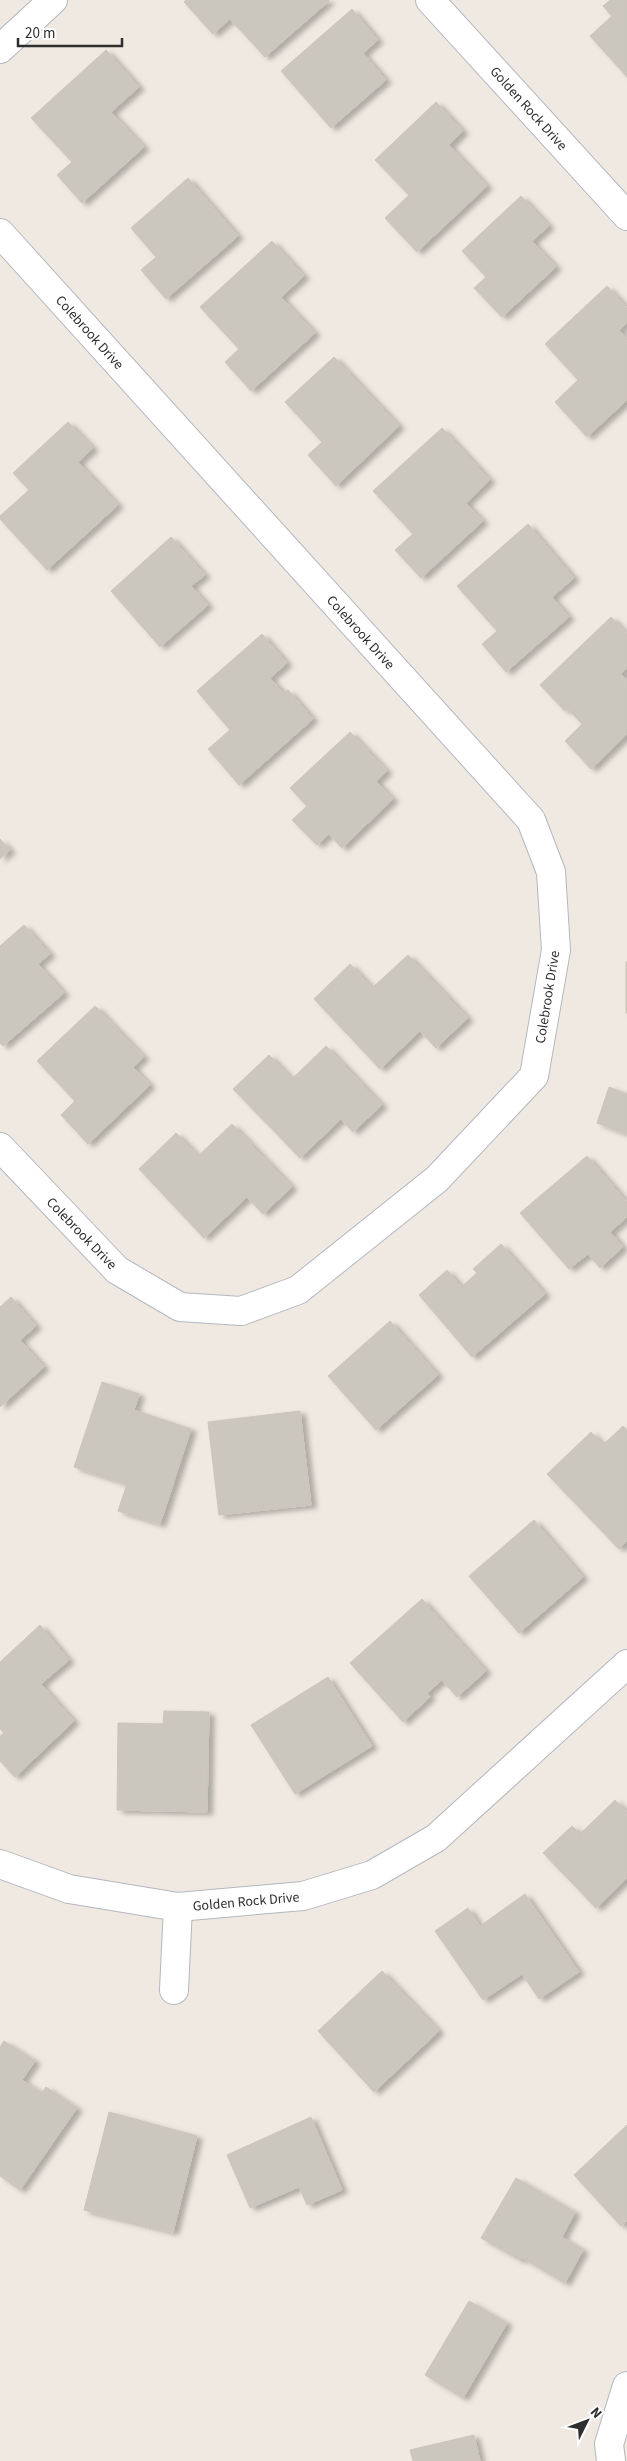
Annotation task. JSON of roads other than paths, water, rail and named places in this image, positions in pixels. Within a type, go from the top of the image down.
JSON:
[{"type":"street","points":[[0,49],[53,0]]},
{"type":"street","name":"Golden Rock Drive","points":[[430,0],[627,216]]},
{"type":"street","name":"Colebrook Drive","points":[[0,233],[531,820],[552,872],[556,950],[534,1076],[429,1185],[298,1290],[241,1311],[180,1307],[117,1270],[0,1148]]},
{"type":"street","name":"Golden Rock Drive","points":[[0,1864],[69,1889],[178,1906],[303,1896],[372,1875],[436,1838],[627,1664]]},
{"type":"street","points":[[174,1990],[178,1906]]},
{"type":"street","points":[[611,2461],[609,2444],[627,2386]]}]
